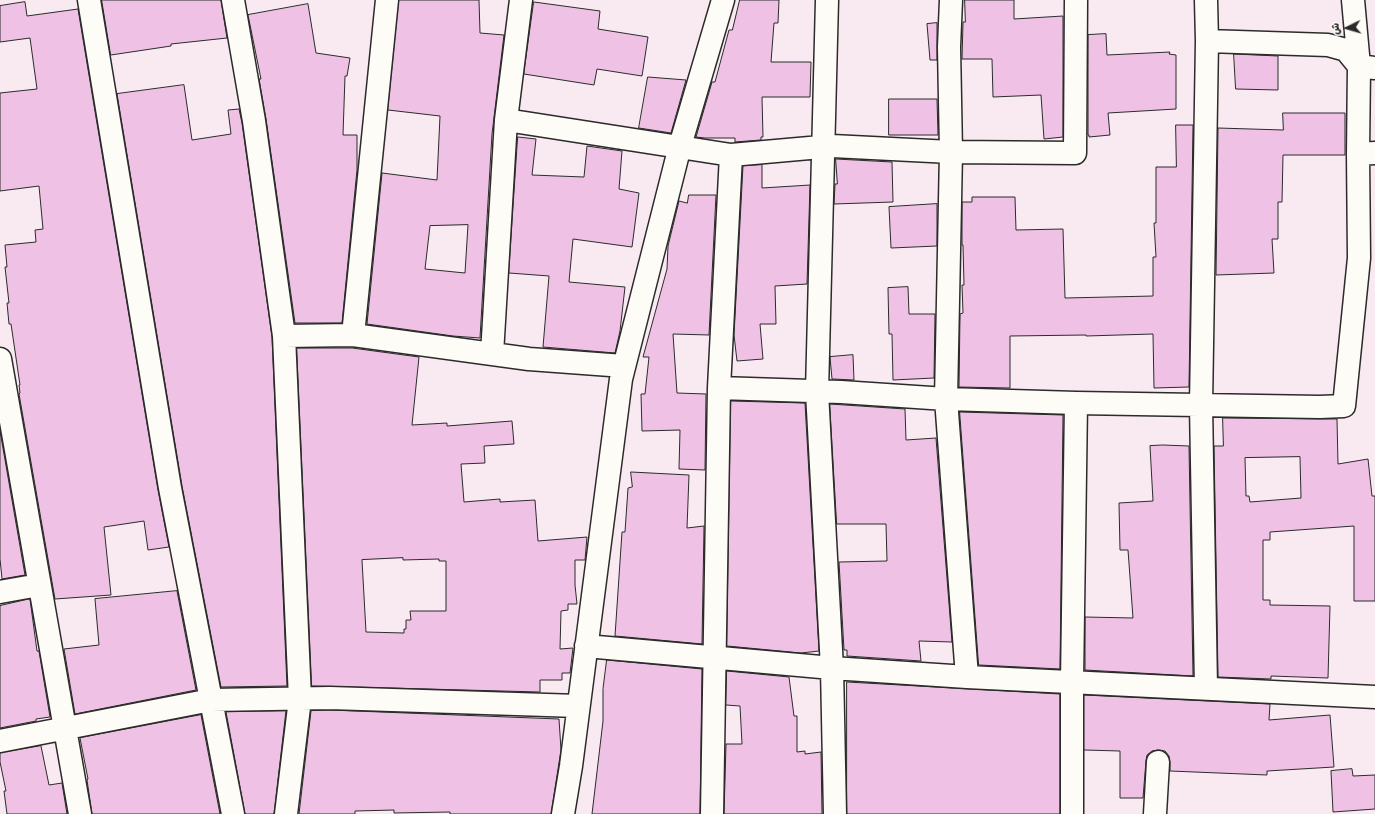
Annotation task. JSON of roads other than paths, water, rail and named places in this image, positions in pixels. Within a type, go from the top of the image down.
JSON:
[{"type":"street","points":[[89,0],[170,488],[233,814]]},
{"type":"street","points":[[233,0],[254,121],[284,336],[300,698],[286,814]]},
{"type":"street","points":[[353,335],[386,0]]},
{"type":"street","points":[[492,354],[506,120],[521,0]]},
{"type":"street","points":[[563,814],[571,766],[621,379],[680,146],[723,0]]},
{"type":"street","points":[[827,0],[817,392],[832,668],[835,814]]},
{"type":"street","points":[[951,0],[949,47],[951,152],[946,399],[967,677]]},
{"type":"street","points":[[506,120],[731,155],[832,146],[951,152],[1075,153],[1076,0]]},
{"type":"street","points":[[1206,0],[1201,405],[1206,688]]},
{"type":"street","points":[[719,388],[841,392],[946,399],[1076,403],[1320,407],[1344,406],[1359,258],[1367,154],[1367,67],[1353,0]]},
{"type":"street","points":[[1206,41],[1328,45],[1346,50],[1367,67]]},
{"type":"street","points":[[712,814],[719,388],[731,155]]},
{"type":"street","points":[[284,336],[353,335],[529,359],[624,366]]},
{"type":"street","points":[[0,359],[7,442],[39,585],[80,814]]},
{"type":"street","points":[[1072,814],[1072,682],[1076,403]]},
{"type":"street","points":[[0,592],[39,585]]},
{"type":"street","points":[[586,646],[832,668],[967,677],[1375,697]]},
{"type":"street","points":[[0,741],[211,700],[300,698],[578,706]]},
{"type":"street","points":[[1155,814],[1158,762]]}]
